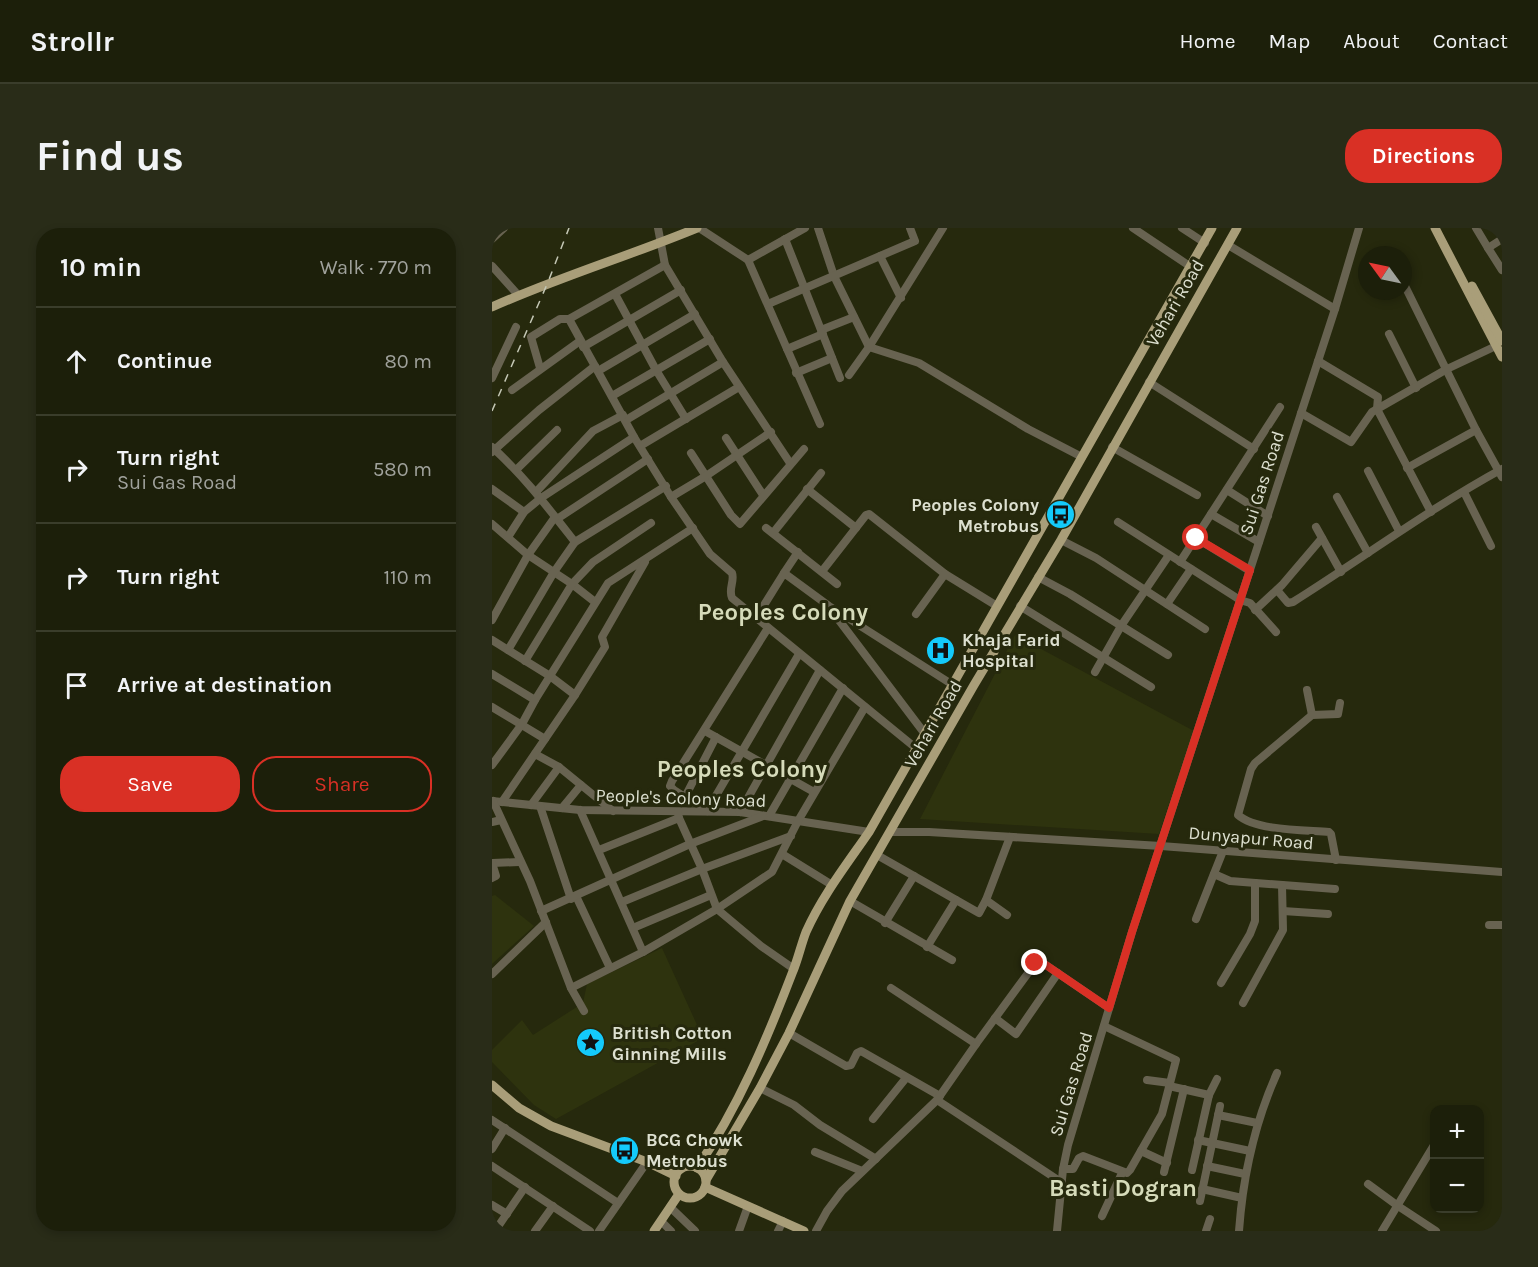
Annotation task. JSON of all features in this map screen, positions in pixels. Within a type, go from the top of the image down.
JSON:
[{"type":"main road","points":[[492,307],[548,282],[698,228]]},
{"type":"main road","name":"Vehari Road","points":[[697,1168],[714,1143],[753,1066],[794,969],[806,932],[832,885],[869,832],[917,749],[1212,228]]},
{"type":"main road","name":"Vehari Road","points":[[706,1184],[789,1033],[850,901],[1020,606],[1061,540],[1237,228]]},
{"type":"main road","points":[[1435,228],[1499,343]]},
{"type":"main road","points":[[1442,228],[1499,343],[1502,357]]},
{"type":"main road","points":[[492,1085],[519,1108],[551,1126],[647,1162],[676,1176]]},
{"type":"main road","points":[[685,1168],[697,1168],[703,1173],[706,1184],[703,1192],[694,1198],[684,1197],[679,1194],[675,1185],[676,1176],[685,1168]]},
{"type":"main road","points":[[706,1184],[804,1231]]},
{"type":"main road","points":[[654,1231],[679,1194]]},
{"type":"street","points":[[492,238],[504,228]]},
{"type":"street","points":[[658,228],[659,243],[665,265],[723,362],[790,463]]},
{"type":"street","points":[[698,228],[748,260],[820,424]]},
{"type":"street","points":[[748,260],[805,228]]},
{"type":"street","points":[[818,228],[834,276],[869,347],[919,363],[1028,429],[1082,457]]},
{"type":"street","points":[[768,304],[915,241],[910,228]]},
{"type":"street","points":[[785,239],[832,358],[844,376],[869,347],[943,228]]},
{"type":"street","points":[[1133,228],[1191,267]]},
{"type":"street","points":[[1182,228],[1205,243]]},
{"type":"street","name":"Sui Gas Road","points":[[1057,1231],[1061,1182],[1068,1145],[1109,1008],[1335,309],[1359,228]]},
{"type":"street","points":[[1476,228],[1502,270]]},
{"type":"street","points":[[1488,248],[1502,239]]},
{"type":"street","points":[[1228,245],[1335,309]]},
{"type":"street","points":[[880,256],[901,298]]},
{"type":"street","points":[[540,368],[531,337],[560,319],[569,319],[665,265]]},
{"type":"street","points":[[492,266],[518,295]]},
{"type":"street","points":[[513,390],[540,368],[681,290]]},
{"type":"street","points":[[615,294],[628,321],[686,419]]},
{"type":"street","points":[[1277,590],[1290,604],[1399,531],[1501,473],[1476,430],[1412,300]]},
{"type":"street","points":[[575,542],[516,470],[493,449],[596,368],[643,345],[695,315]]},
{"type":"street","points":[[787,349],[854,316]]},
{"type":"street","points":[[569,319],[634,437],[671,497],[710,554],[732,573],[730,592],[732,598],[917,749]]},
{"type":"street","points":[[492,378],[516,327]]},
{"type":"street","points":[[1389,334],[1416,388]]},
{"type":"street","points":[[612,396],[710,339]]},
{"type":"street","points":[[1301,413],[1351,442],[1372,412],[1447,369],[1499,343]]},
{"type":"street","points":[[796,373],[832,358]]},
{"type":"street","points":[[1318,361],[1378,397],[1377,409],[1431,512]]},
{"type":"street","points":[[508,537],[524,512],[593,431],[672,394],[723,362]]},
{"type":"street","points":[[1149,382],[1254,449]]},
{"type":"street","points":[[640,446],[739,387]]},
{"type":"street","points":[[1180,562],[1280,407]]},
{"type":"street","points":[[516,470],[557,430]]},
{"type":"street","points":[[1407,468],[1476,430]]},
{"type":"street","points":[[671,497],[771,432]]},
{"type":"street","points":[[538,495],[634,437]]},
{"type":"street","points":[[726,438],[764,495]]},
{"type":"street","points":[[1112,447],[1197,495]]},
{"type":"street","points":[[691,453],[731,515],[740,524],[804,449]]},
{"type":"street","points":[[492,621],[528,555],[556,518],[648,459]]},
{"type":"street","points":[[1368,471],[1399,531]]},
{"type":"street","points":[[821,473],[770,531],[823,570],[837,584]]},
{"type":"street","points":[[508,650],[554,572],[575,542],[666,486]]},
{"type":"street","points":[[492,489],[524,512]]},
{"type":"street","points":[[807,489],[856,528]]},
{"type":"street","points":[[1227,490],[1268,516]]},
{"type":"street","points":[[1464,492],[1491,546]]},
{"type":"street","points":[[1337,497],[1368,553]]},
{"type":"street","points":[[1211,514],[1259,542]]},
{"type":"street","points":[[823,570],[866,515],[872,515],[945,574],[997,606]]},
{"type":"street","points":[[1118,522],[1240,600],[1250,603],[1276,632]]},
{"type":"street","points":[[525,661],[572,584],[593,562],[651,523]]},
{"type":"street","points":[[493,527],[528,555],[595,602]]},
{"type":"street","points":[[1316,527],[1341,572]]},
{"type":"street","points":[[492,765],[522,724],[608,583],[693,528]]},
{"type":"street","points":[[1196,538],[1250,570]]},
{"type":"street","points":[[1256,610],[1277,590],[1322,538]]},
{"type":"street","points":[[1061,540],[1096,558],[1205,629]]},
{"type":"street","points":[[756,618],[798,552]]},
{"type":"street","points":[[1095,672],[1121,626],[1169,555]]},
{"type":"street","points":[[502,802],[575,695],[604,647],[602,637],[646,560]]},
{"type":"street","points":[[1167,604],[1191,569]]},
{"type":"street","points":[[784,573],[829,606],[953,685]]},
{"type":"street","points":[[916,614],[945,574]]},
{"type":"street","points":[[1038,578],[1070,594],[1168,656]]},
{"type":"street","points":[[829,606],[925,734]]},
{"type":"street","points":[[1020,606],[1151,687]]},
{"type":"street","points":[[768,628],[670,786],[707,811],[799,654]]},
{"type":"street","points":[[492,640],[550,676],[575,695]]},
{"type":"street","points":[[740,812],[820,670]]},
{"type":"street","points":[[492,674],[535,700]]},
{"type":"street","points":[[541,911],[690,844],[767,815],[843,688]]},
{"type":"street","points":[[1307,690],[1312,715]]},
{"type":"street","points":[[1336,860],[1329,832],[1263,825],[1238,815],[1255,763],[1312,715],[1336,715],[1339,712],[1340,703]]},
{"type":"street","points":[[571,988],[644,952],[717,909],[772,872],[798,820],[865,707]]},
{"type":"street","points":[[494,711],[522,724],[545,740]]},
{"type":"street","points":[[705,731],[814,792]]},
{"type":"street","points":[[685,797],[716,737]]},
{"type":"street","points":[[535,754],[559,767],[613,811]]},
{"type":"street","points":[[531,805],[559,767]]},
{"type":"street","points":[[562,808],[581,785]]},
{"type":"street","points":[[492,801],[530,881],[571,988],[584,1011]]},
{"type":"street","name":"People's Colony Road","points":[[492,801],[580,810],[678,815],[707,811],[740,812],[869,832]]},
{"type":"street","points":[[540,806],[574,897],[610,968]]},
{"type":"street","points":[[580,810],[644,952]]},
{"type":"street","points":[[598,850],[678,815],[702,868],[717,909],[761,946],[794,969]]},
{"type":"street","points":[[492,822],[501,820]]},
{"type":"street","name":"Dunyapur Road","points":[[890,832],[928,832],[1161,846],[1502,872]]},
{"type":"street","points":[[622,902],[702,868],[791,836]]},
{"type":"street","points":[[877,855],[979,913],[1010,837]]},
{"type":"street","points":[[1196,918],[1223,851]]},
{"type":"street","points":[[782,854],[832,885]]},
{"type":"street","points":[[492,878],[496,876],[492,863],[519,862]]},
{"type":"street","points":[[1214,874],[1230,881],[1335,889]]},
{"type":"street","points":[[885,923],[914,876]]},
{"type":"street","points":[[1221,983],[1250,934],[1255,921],[1255,883]]},
{"type":"street","points":[[1243,1003],[1283,930],[1282,885]]},
{"type":"street","points":[[633,928],[711,895]]},
{"type":"street","points":[[927,947],[956,900]]},
{"type":"street","points":[[986,900],[1007,915]]},
{"type":"street","points":[[850,901],[952,960]]},
{"type":"street","points":[[1283,911],[1328,914]]},
{"type":"street","points":[[492,974],[546,922]]},
{"type":"street","points":[[1490,925],[1502,925]]},
{"type":"street","points":[[816,1231],[827,1210],[842,1191],[938,1098],[1037,961],[1109,1008]]},
{"type":"street","points":[[995,1018],[1016,1034],[1058,973]]},
{"type":"street","points":[[891,988],[976,1044]]},
{"type":"street","points":[[1063,1169],[1073,1169],[1078,1158],[1083,1156],[1122,1173],[1127,1173],[1162,1114],[1176,1060],[1104,1026]]},
{"type":"street","points":[[789,1033],[846,1066],[850,1065],[856,1053],[861,1052],[938,1098],[1061,1182]]},
{"type":"street","points":[[1239,1231],[1245,1174],[1250,1151],[1264,1102],[1277,1073]]},
{"type":"street","points":[[873,1119],[906,1078]]},
{"type":"street","points":[[1192,1170],[1209,1095],[1217,1079]]},
{"type":"street","points":[[1147,1080],[1209,1095]]},
{"type":"street","points":[[760,1088],[794,1105],[820,1125],[876,1159]]},
{"type":"street","points":[[1164,1172],[1184,1089]]},
{"type":"street","points":[[1200,1201],[1220,1106]]},
{"type":"street","points":[[1218,1115],[1257,1123]]},
{"type":"street","points":[[492,1120],[618,1203]]},
{"type":"street","points":[[492,1149],[505,1128]]},
{"type":"street","points":[[1198,1140],[1250,1151]]},
{"type":"street","points":[[1141,1151],[1167,1163]]},
{"type":"street","points":[[815,1152],[862,1171]]},
{"type":"street","points":[[1382,1231],[1430,1153]]},
{"type":"street","points":[[599,1231],[647,1162]]},
{"type":"street","points":[[492,1166],[590,1231]]},
{"type":"street","points":[[1207,1166],[1245,1174]]},
{"type":"street","points":[[1102,1216],[1122,1173]]},
{"type":"street","points":[[1368,1184],[1436,1231]]},
{"type":"street","points":[[495,1231],[525,1187]]},
{"type":"street","points":[[1202,1189],[1242,1198]]},
{"type":"street","points":[[492,1205],[507,1214]]},
{"type":"street","points":[[536,1231],[553,1206]]},
{"type":"street","points":[[739,1231],[748,1206]]},
{"type":"street","points":[[670,1207],[695,1231]]},
{"type":"street","points":[[1206,1231],[1210,1219]]},
{"type":"street","points":[[661,1221],[671,1231]]},
{"type":"street","points":[[778,1231],[783,1221]]},
{"type":"shaded area","points":[[1015,635],[1194,731],[1159,834],[920,819]]},
{"type":"shaded area","points":[[495,895],[534,926],[492,964],[492,896]]},
{"type":"shaded area","name":"British Cotton Ginning Mills","points":[[662,948],[703,1038],[556,1119],[534,1105],[492,1062],[492,1050],[522,1020],[533,1035],[583,1003],[587,984]]},
{"type":"railway","points":[[492,411],[569,228]]},
{"type":"place","name":"Peoples Colony Metrobus","points":[[1060,515]]},
{"type":"place","name":"Khaja Farid Hospital","points":[[941,650]]},
{"type":"place","name":"British Cotton Ginning Mills","points":[[591,1043]]},
{"type":"place","name":"BCG Chowk Metrobus","points":[[625,1150]]},
{"type":"district","name":"Peoples Colony","points":[[783,612]]},
{"type":"district","name":"Peoples Colony","points":[[742,769]]},
{"type":"district","name":"Basti Dogran","points":[[1123,1188]]},
{"type":"route","points":[[1035,963],[1040,961],[1109,1008],[1250,570],[1196,538]]}]
